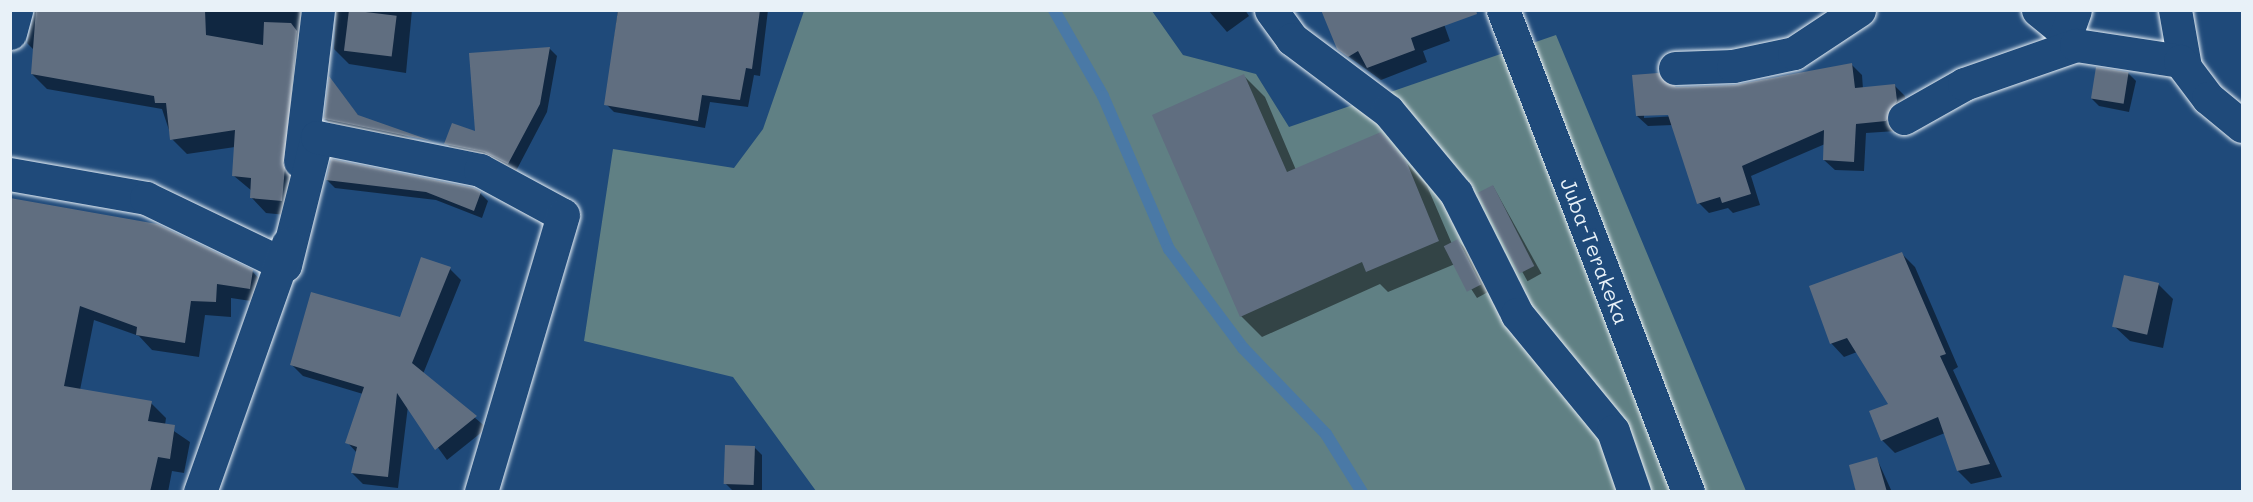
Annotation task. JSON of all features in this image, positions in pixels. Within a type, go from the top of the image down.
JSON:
[{"type":"street","points":[[10,33],[16,10]]},
{"type":"street","points":[[285,265],[318,10]]},
{"type":"street","points":[[1271,10],[1292,39],[1388,111],[1456,193],[1517,314],[1613,431],[1634,492]]},
{"type":"street","name":"Juba-Terakeka","points":[[1503,10],[1688,492]]},
{"type":"street","points":[[1675,68],[1733,66],[1794,53],[1858,10]]},
{"type":"street","points":[[2175,10],[2185,67],[2208,98],[2242,126]]},
{"type":"street","points":[[2035,12],[2067,31],[2076,45],[2157,56],[2185,67]]},
{"type":"street","points":[[1904,118],[2067,31]]},
{"type":"street","points":[[200,492],[285,265],[316,136],[480,170],[563,214],[482,492]]},
{"type":"street","points":[[10,174],[146,198],[285,265]]},
{"type":"green space","points":[[804,11],[1152,11],[1183,55],[1256,74],[1289,127],[1556,35],[1746,491],[816,491],[733,377],[584,341],[613,149],[734,168],[763,129]]},
{"type":"building","points":[[36,10],[205,10],[206,35],[263,45],[264,22],[291,23],[297,31],[282,201],[250,198],[251,178],[232,176],[235,130],[170,140],[166,103],[155,103],[154,96],[31,74]]},
{"type":"building","points":[[349,10],[397,16],[392,57],[344,51]]},
{"type":"building","points":[[618,10],[760,10],[752,69],[746,68],[740,100],[702,95],[698,121],[604,105]]},
{"type":"building","points":[[1321,10],[1476,10],[1477,14],[1411,38],[1415,50],[1367,68],[1358,51],[1348,57],[1337,49]]},
{"type":"building","points":[[550,47],[540,104],[508,164],[484,152],[444,144],[452,123],[475,131],[469,53]]},
{"type":"building","points":[[1852,63],[1855,88],[1895,84],[1897,101],[1886,121],[1856,124],[1854,162],[1823,160],[1824,130],[1742,166],[1751,194],[1722,203],[1720,197],[1697,204],[1668,115],[1636,116],[1632,75],[1658,73],[1676,87],[1734,85]]},
{"type":"building","points":[[2096,67],[2129,72],[2124,104],[2091,99]]},
{"type":"building","points":[[1244,74],[1287,172],[1381,132],[1407,163],[1439,241],[1366,272],[1362,262],[1240,317],[1152,115]]},
{"type":"building","points":[[329,76],[358,115],[432,141],[324,119]]},
{"type":"building","points":[[331,159],[474,188],[481,192],[474,211],[426,192],[326,180]]},
{"type":"building","points":[[1493,185],[1534,266],[1519,274],[1478,193]]},
{"type":"building","points":[[10,198],[157,224],[253,270],[250,289],[217,284],[216,302],[191,301],[185,343],[136,335],[137,327],[80,306],[64,386],[152,401],[148,421],[175,425],[170,459],[158,457],[150,492],[10,492]]},
{"type":"building","points":[[1458,239],[1481,284],[1467,292],[1444,246]]},
{"type":"building","points":[[1902,252],[1946,354],[1940,356],[1990,464],[1957,471],[1938,417],[1881,441],[1869,411],[1888,404],[1847,338],[1830,344],[1809,286]]},
{"type":"building","points":[[421,257],[451,267],[412,363],[477,416],[435,450],[397,393],[388,477],[351,473],[357,447],[345,443],[364,387],[290,365],[311,292],[400,317]]},
{"type":"building","points":[[2124,275],[2159,283],[2147,335],[2112,327]]},
{"type":"building","points":[[725,445],[755,446],[754,485],[724,484]]},
{"type":"building","points":[[1877,457],[1887,492],[1856,492],[1849,465]]},
{"type":"waterway","points":[[1054,10],[1103,96],[1169,249],[1243,348],[1326,434],[1362,492]]}]
